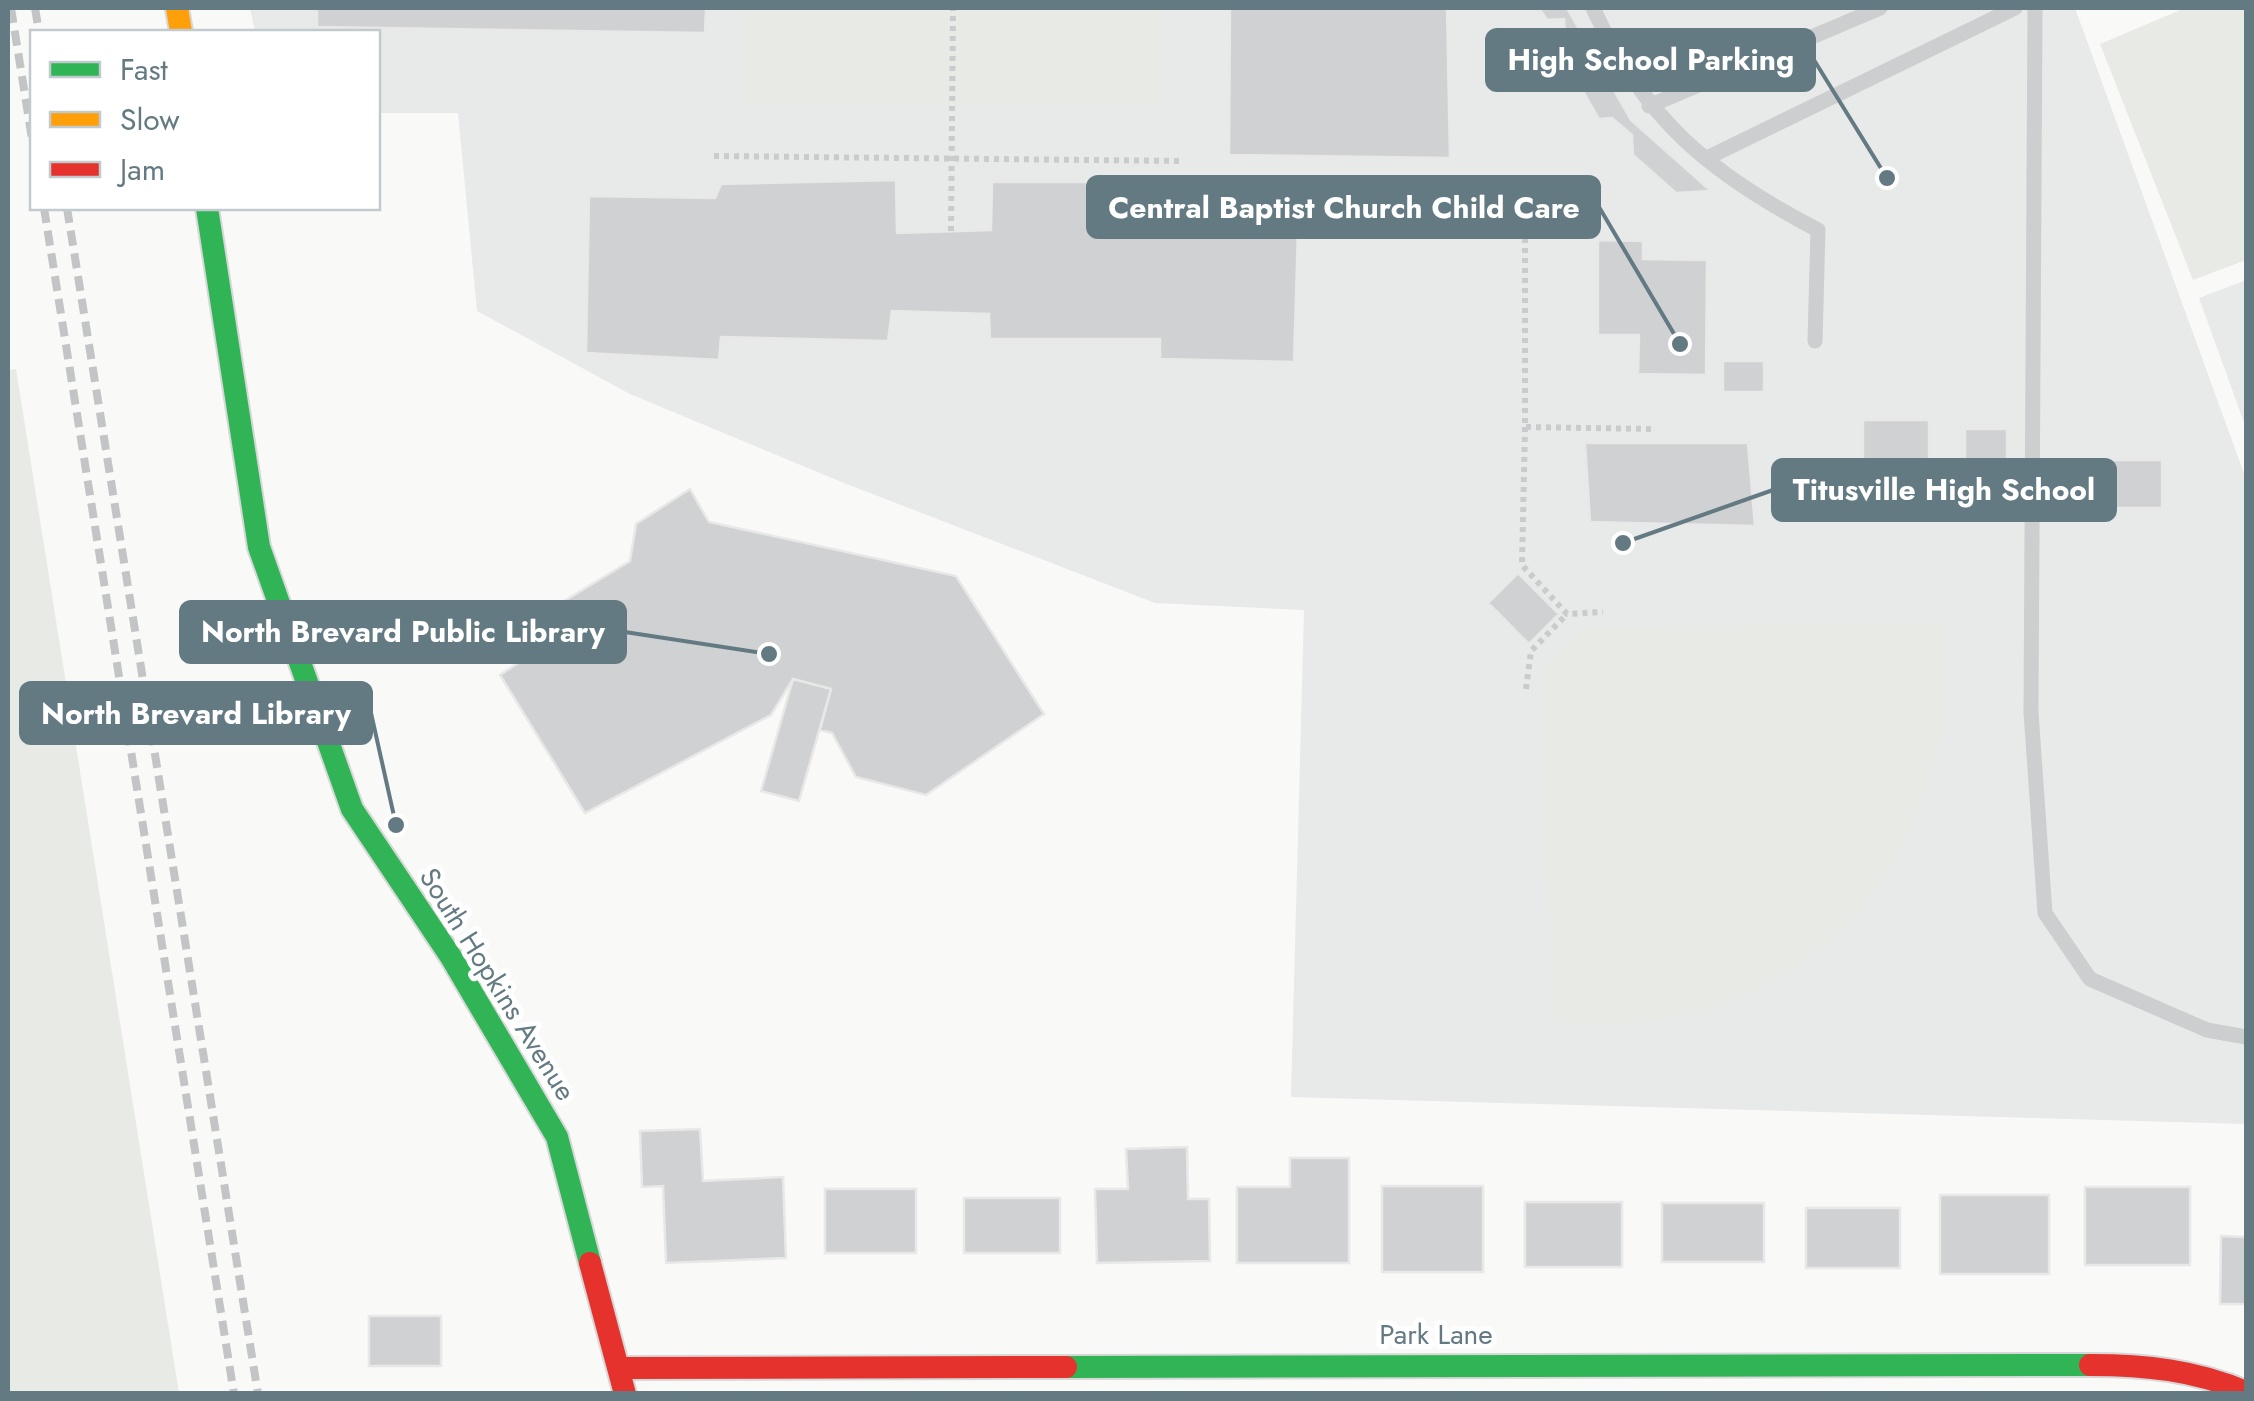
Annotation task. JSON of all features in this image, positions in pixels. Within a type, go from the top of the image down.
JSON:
[{"type":"street","name":"South Hopkins Avenue","points":[[207,210],[259,547],[270,580],[352,809],[451,957],[557,1137],[625,1394]]},
{"type":"street","name":"Park Lane","points":[[620,1368],[2145,1366],[2212,1377],[2246,1392]]},
{"type":"lane","points":[[1593,8],[1617,59],[1649,106],[1761,200],[1818,230],[1815,341]]},
{"type":"lane","points":[[1649,106],[1880,8]]},
{"type":"lane","points":[[1707,158],[2015,8]]},
{"type":"lane","points":[[2036,8],[2031,712],[2044,913],[2090,979],[2207,1030],[2246,1037]]},
{"type":"path","points":[[951,232],[953,8]]},
{"type":"path","points":[[714,156],[1183,161]]},
{"type":"path","points":[[1525,188],[1522,565],[1567,614]]},
{"type":"path","points":[[1525,427],[1652,429]]},
{"type":"path","points":[[1526,689],[1530,651],[1567,614],[1603,612]]},
{"type":"shaded area","points":[[250,8],[2075,8],[2246,479],[2246,1124],[1291,1097],[1304,610],[1155,603],[844,483],[630,394],[477,311],[458,113],[380,113],[380,30],[255,30]]},
{"type":"shaded area","points":[[743,8],[1162,8],[1158,106],[745,104]]},
{"type":"shaded area","points":[[2185,8],[2246,8],[2246,260],[2193,280],[2100,44]]},
{"type":"shaded area","points":[[2246,280],[2246,428],[2199,298]]},
{"type":"shaded area","points":[[16,369],[179,1393],[8,1393],[8,370]]},
{"type":"shaded area","points":[[1945,622],[1945,706],[1936,755],[1921,803],[1901,848],[1875,889],[1844,926],[1808,959],[1767,986],[1720,1006],[1659,1020],[1554,1024],[1540,670],[1586,628]]},
{"type":"building","points":[[317,8],[706,8],[705,33],[317,27]]},
{"type":"building","points":[[1230,8],[1447,8],[1450,158],[1229,155]]},
{"type":"building","points":[[1539,8],[1567,8],[1631,120],[1711,191],[1676,193],[1633,155],[1632,135],[1612,118],[1599,119],[1567,63],[1564,19],[1547,20]]},
{"type":"building","points":[[896,180],[897,233],[991,230],[992,182],[1166,182],[1168,196],[1299,196],[1294,362],[1160,359],[1160,339],[990,339],[989,314],[892,311],[888,341],[721,337],[719,360],[586,353],[589,196],[715,198],[721,184]]},
{"type":"building","points":[[1598,240],[1643,241],[1643,259],[1707,260],[1706,375],[1638,374],[1639,335],[1598,335]]},
{"type":"building","points":[[1723,361],[1764,361],[1764,392],[1723,392]]},
{"type":"building","points":[[1863,420],[1929,420],[1929,466],[1863,466]]},
{"type":"building","points":[[1965,429],[2007,429],[2007,489],[1965,489]]},
{"type":"building","points":[[1585,443],[1748,443],[1755,526],[1590,522]]},
{"type":"building","points":[[2111,460],[2162,460],[2162,508],[2111,508]]},
{"type":"building","points":[[690,489],[709,522],[956,576],[1044,714],[926,795],[856,777],[832,733],[820,730],[831,689],[793,679],[771,715],[585,813],[500,675],[563,633],[561,603],[630,561],[636,524]]},
{"type":"building","points":[[1518,573],[1559,614],[1529,644],[1488,603]]},
{"type":"building","points":[[793,679],[831,689],[799,801],[761,791]]},
{"type":"building","points":[[700,1129],[703,1181],[783,1177],[786,1258],[666,1263],[663,1186],[642,1187],[640,1131]]},
{"type":"building","points":[[1187,1147],[1188,1199],[1209,1199],[1210,1261],[1097,1263],[1095,1189],[1128,1189],[1126,1149]]},
{"type":"building","points":[[1290,1158],[1349,1158],[1349,1263],[1237,1263],[1237,1187],[1290,1187]]},
{"type":"building","points":[[1382,1186],[1483,1186],[1483,1272],[1382,1272]]},
{"type":"building","points":[[2085,1187],[2190,1187],[2190,1265],[2085,1265]]},
{"type":"building","points":[[825,1189],[916,1189],[916,1253],[825,1253]]},
{"type":"building","points":[[1940,1195],[2049,1195],[2049,1274],[1940,1274]]},
{"type":"building","points":[[964,1198],[1060,1198],[1060,1253],[964,1253]]},
{"type":"building","points":[[1525,1202],[1622,1202],[1622,1267],[1525,1267]]},
{"type":"building","points":[[1662,1203],[1764,1203],[1764,1262],[1662,1262]]},
{"type":"building","points":[[1806,1208],[1900,1208],[1900,1268],[1806,1268]]},
{"type":"building","points":[[2221,1236],[2246,1237],[2246,1304],[2220,1304]]},
{"type":"building","points":[[369,1316],[441,1316],[441,1366],[369,1366]]},
{"type":"railway","points":[[11,8],[30,127]]},
{"type":"railway","points":[[35,8],[39,30]]},
{"type":"railway","points":[[44,210],[234,1394]]},
{"type":"railway","points":[[67,210],[258,1394]]},
{"type":"traffic: fast","points":[[207,210],[259,547],[352,809],[451,957],[557,1137],[590,1263]]},
{"type":"traffic: fast","points":[[1066,1367],[2090,1365]]},
{"type":"traffic: slow","points":[[177,8],[181,30]]},
{"type":"traffic: jam","points":[[590,1263],[625,1394]]},
{"type":"traffic: jam","points":[[2090,1365],[2170,1370],[2246,1392]]},
{"type":"traffic: jam","points":[[620,1368],[1066,1367]]},
{"type":"place","name":"High School Parking","points":[[1887,178]]},
{"type":"place","name":"Central Baptist Church Child Care","points":[[1680,344]]},
{"type":"place","name":"Titusville High School","points":[[1623,543]]},
{"type":"place","name":"North Brevard Public Library","points":[[769,654]]},
{"type":"place","name":"North Brevard Library","points":[[396,825]]}]
